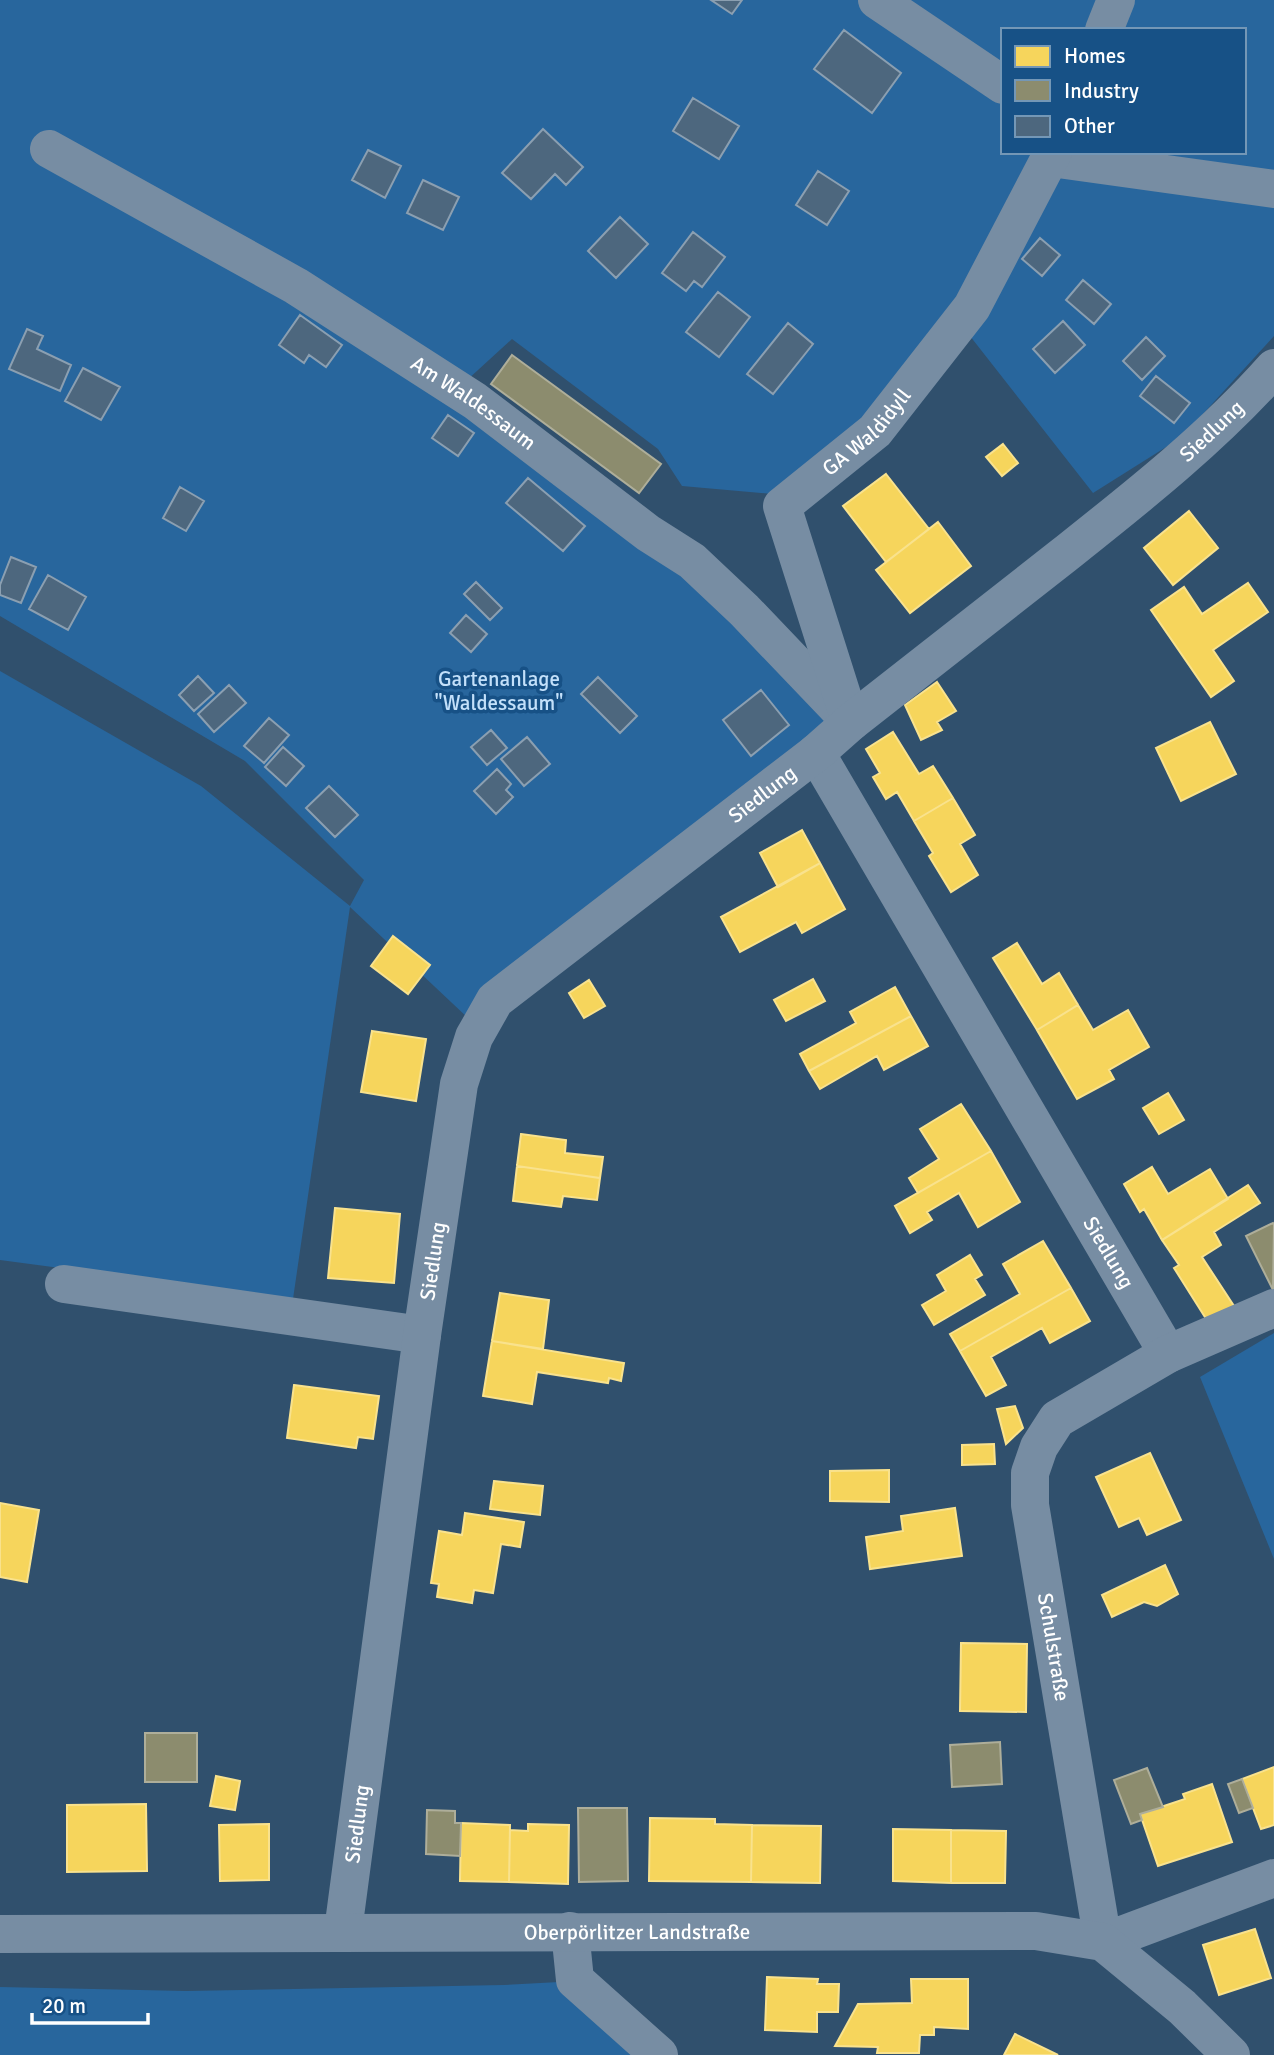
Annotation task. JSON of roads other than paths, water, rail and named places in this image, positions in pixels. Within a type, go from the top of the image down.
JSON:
[{"type":"street","points":[[877,0],[1001,84]]},
{"type":"street","points":[[1105,28],[1116,0]]},
{"type":"street","name":"Am Waldessaum","points":[[49,149],[296,286],[475,401],[648,533],[692,561],[744,610],[851,722]]},
{"type":"street","points":[[1052,155],[1274,189]]},
{"type":"street","name":"GA Waldidyll","points":[[851,722],[782,506],[875,431],[972,307],[1052,155]]},
{"type":"street","name":"Siedlung","points":[[343,1931],[422,1335],[459,1084],[474,1037],[495,1000],[816,753],[851,722],[1083,539],[1185,456],[1254,391],[1274,368]]},
{"type":"street","name":"Siedlung","points":[[816,753],[1168,1354]]},
{"type":"street","points":[[64,1284],[422,1335]]},
{"type":"street","name":"Schulstraße","points":[[1103,1942],[1030,1505],[1030,1473],[1039,1447],[1057,1419],[1168,1354],[1274,1308]]},
{"type":"street","points":[[1103,1942],[1274,1878]]},
{"type":"street","points":[[570,1931],[575,1980],[659,2055]]},
{"type":"street","name":"Oberpörlitzer Landstraße","points":[[0,1934],[1036,1931],[1103,1942]]},
{"type":"street","points":[[1103,1942],[1182,2007],[1231,2055]]},
{"type":"park label","name":"Gartenanlage \"Waldessaum\"","points":[[499,691]]}]
